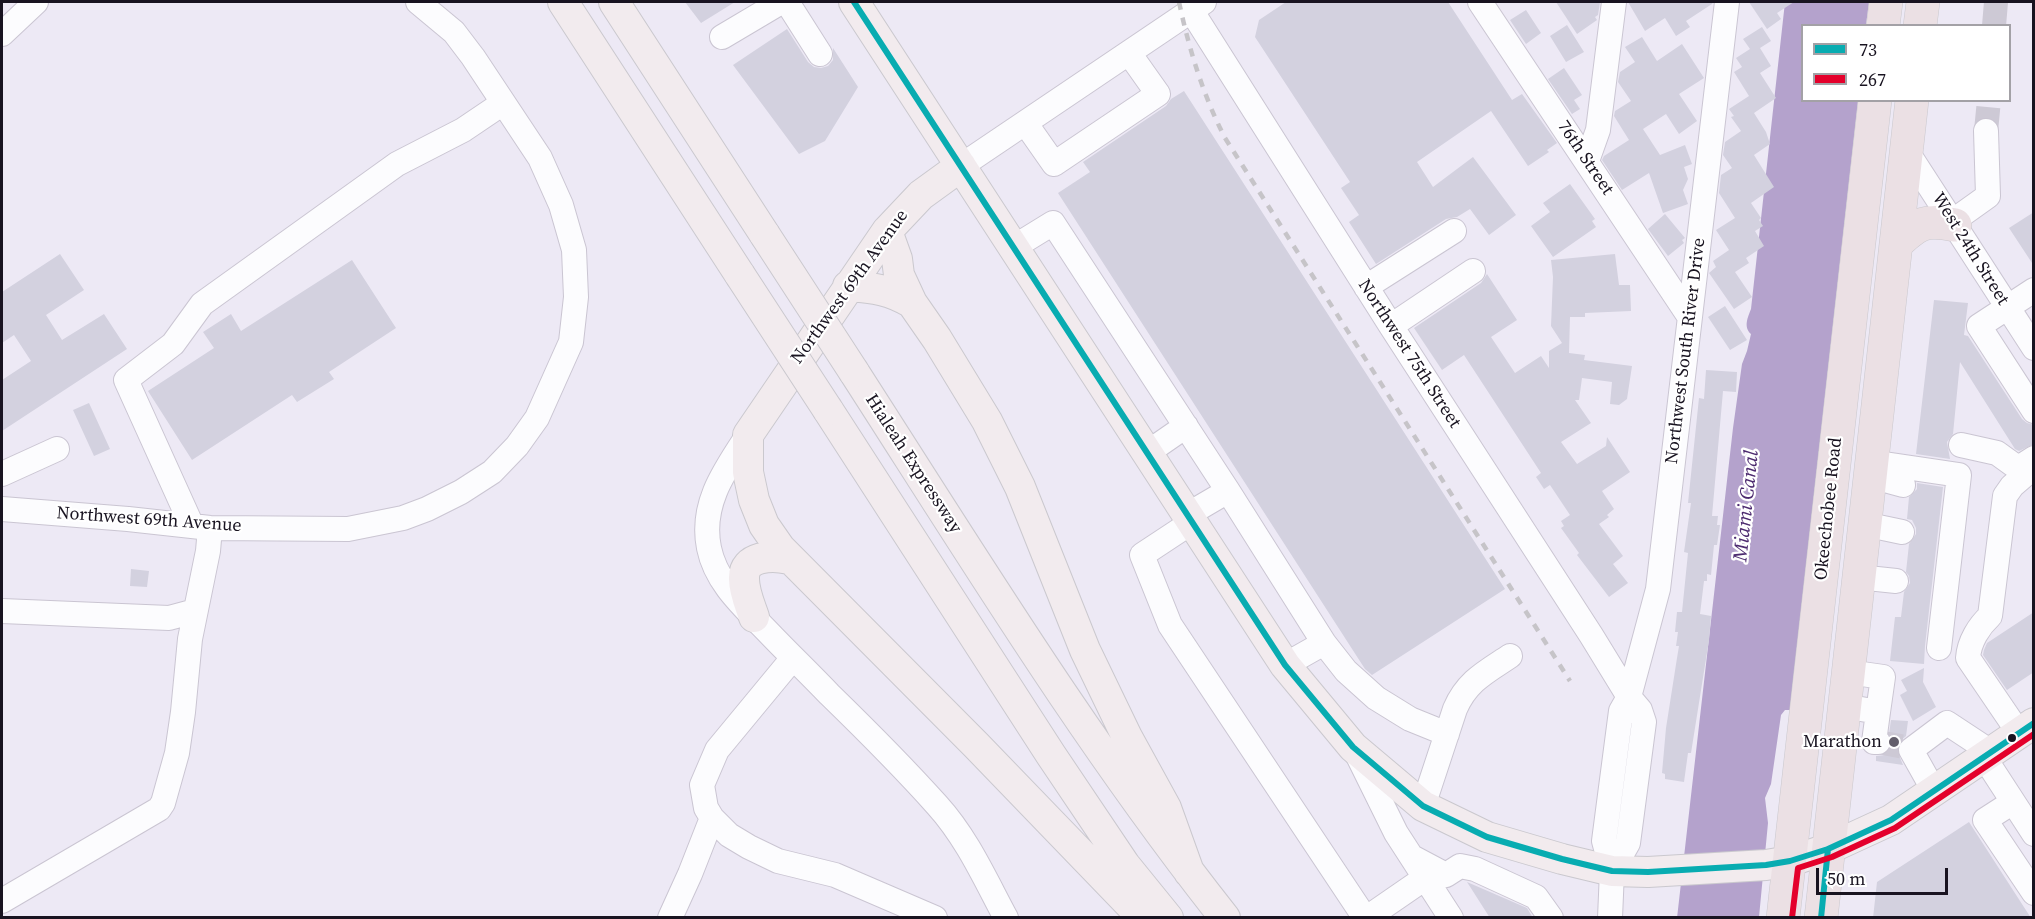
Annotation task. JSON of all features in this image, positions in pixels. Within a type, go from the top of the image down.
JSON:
[{"type":"highway","points":[[1883,24],[1886,2]]},
{"type":"highway","points":[[1920,24],[1923,2]]},
{"type":"highway","name":"Okeechobee Road","points":[[1784,918],[1778,863],[1875,102]]},
{"type":"highway","points":[[1887,102],[1892,122],[1906,150]]},
{"type":"highway","name":"Okeechobee Road","points":[[1821,918],[1912,102]]},
{"type":"highway","points":[[1896,244],[1909,231],[1922,224],[1935,221],[1954,223]]},
{"type":"main road","points":[[563,2],[1051,755],[1125,865],[1168,918]]},
{"type":"main road","name":"Hialeah Expressway","points":[[614,2],[1013,620],[1135,800],[1225,918]]},
{"type":"main road","points":[[854,2],[1285,665],[1353,747],[1423,806],[1487,837],[1612,871],[1648,872],[1778,863],[1828,849],[1891,820],[2026,728]]},
{"type":"main road","name":"Northwest 69th Avenue","points":[[748,435],[887,231],[921,195],[961,166]]},
{"type":"main road","points":[[887,231],[897,259],[899,275],[912,303],[987,421],[1014,473],[1085,650],[1127,737],[1166,808],[1189,872]]},
{"type":"main road","points":[[848,286],[884,290],[898,294],[912,303]]},
{"type":"main road","points":[[748,435],[748,472],[759,513],[771,536],[789,559],[983,753],[1143,918]]},
{"type":"main road","points":[[754,617],[744,580],[748,566],[757,559],[771,555],[789,559]]},
{"type":"street","points":[[2,34],[36,2]]},
{"type":"street","name":"Northwest 69th Avenue","points":[[2,509],[201,527],[348,529],[403,518],[461,492],[492,472],[517,446],[537,418],[571,342],[576,297],[574,250],[561,205],[540,158],[454,32],[418,2]]},
{"type":"street","points":[[723,37],[781,2]]},
{"type":"street","points":[[787,2],[820,54]]},
{"type":"street","points":[[1587,161],[1598,130],[1614,2]]},
{"type":"street","name":"Northwest South River Drive","points":[[1610,918],[1612,871],[1604,841],[1621,711],[1629,697],[1658,589],[1727,2]]},
{"type":"street","name":"Northwest 69th Avenue","points":[[961,166],[1197,6]]},
{"type":"street","name":"Northwest 75th Street","points":[[1197,6],[1390,326],[1629,697]]},
{"type":"street","name":"76th Street","points":[[1487,6],[1689,316]]},
{"type":"street","points":[[1026,124],[1054,164],[1158,94],[1129,53]]},
{"type":"street","points":[[2,901],[159,809],[163,803],[177,753],[189,639],[208,551],[201,527],[126,380],[174,344],[202,304],[397,165],[463,130],[503,104]]},
{"type":"street","points":[[1954,223],[1989,196],[1986,131]]},
{"type":"street","name":"West 24th Street","points":[[1906,150],[2034,348]]},
{"type":"street","points":[[1014,248],[1053,223],[1324,643],[1351,676],[1376,699],[1410,719],[1448,734]]},
{"type":"street","points":[[1366,287],[1454,231]]},
{"type":"street","points":[[1390,326],[1473,271]]},
{"type":"street","points":[[2034,290],[1979,326],[2034,411]]},
{"type":"street","points":[[1147,453],[1186,426]]},
{"type":"street","name":"Northwest 69th Avenue","points":[[748,435],[716,486],[708,513],[707,536],[712,561],[717,572],[730,592],[913,779],[950,820],[974,858],[1006,918]]},
{"type":"street","points":[[1961,445],[1997,453],[2015,466],[2023,465],[2034,458]]},
{"type":"street","points":[[2,474],[57,450]]},
{"type":"street","points":[[2026,728],[1968,658],[1969,650],[1982,624],[1990,616],[2005,496],[2012,486],[2034,467]]},
{"type":"street","points":[[1870,469],[1904,485]]},
{"type":"street","points":[[1870,469],[1959,475],[1939,648]]},
{"type":"street","points":[[1228,491],[1142,555],[1170,625],[1366,918],[1425,878]]},
{"type":"street","points":[[1864,524],[1902,532]]},
{"type":"street","points":[[1858,577],[1896,581]]},
{"type":"street","points":[[2,611],[169,618],[195,611]]},
{"type":"street","points":[[1285,665],[1324,643]]},
{"type":"street","points":[[1604,655],[1619,657],[1630,655],[1644,646]]},
{"type":"street","points":[[1423,806],[1462,693],[1474,680],[1510,656]]},
{"type":"street","points":[[793,658],[717,750],[702,785],[706,808],[712,818],[729,835],[778,861],[835,875],[935,918]]},
{"type":"street","points":[[1848,672],[1883,677],[1874,741],[1878,742]]},
{"type":"street","points":[[1844,706],[1878,712]]},
{"type":"street","points":[[1934,791],[1908,748],[1947,723],[1988,754],[2013,802],[2034,834]]},
{"type":"street","points":[[1353,747],[1396,833],[1451,918]]},
{"type":"street","points":[[2013,802],[1985,819],[2034,893]]},
{"type":"street","points":[[670,918],[712,818]]},
{"type":"street","points":[[1411,857],[1446,875],[1460,866],[1475,869],[1536,897],[1551,918]]},
{"type":"water","name":"Miami Canal","points":[[1785,2],[1869,2],[1866,24],[1801,24],[1801,102],[1858,102],[1790,710],[1785,710],[1781,715],[1771,784],[1765,798],[1768,823],[1759,917],[1677,918],[1733,428],[1742,364],[1751,334],[1747,328],[1747,322],[1751,309]]},
{"type":"building","points":[[685,2],[735,2],[701,23]]},
{"type":"building","points":[[1286,2],[1448,2],[1512,100],[1522,94],[1557,143],[1547,150],[1549,152],[1528,166],[1491,111],[1417,162],[1433,187],[1473,157],[1516,215],[1489,235],[1470,209],[1457,217],[1446,219],[1376,264],[1349,222],[1359,215],[1341,188],[1350,182],[1255,37],[1259,20]]},
{"type":"building","points":[[1556,2],[1600,2],[1598,15],[1595,17],[1597,20],[1577,34]]},
{"type":"building","points":[[1628,2],[1713,2],[1686,21],[1690,27],[1676,36],[1665,18],[1645,31]]},
{"type":"building","points":[[1749,2],[1794,2],[1777,13],[1781,19],[1767,29]]},
{"type":"building","points":[[1526,10],[1541,33],[1526,44],[1510,20]]},
{"type":"building","points":[[1567,25],[1584,52],[1566,62],[1550,36]]},
{"type":"building","points":[[1762,27],[1771,41],[1760,48],[1771,66],[1760,73],[1776,98],[1754,113],[1766,132],[1770,144],[1754,155],[1774,187],[1751,203],[1761,218],[1759,220],[1763,226],[1755,231],[1764,246],[1746,258],[1749,263],[1735,272],[1752,297],[1734,309],[1709,273],[1716,267],[1713,261],[1729,250],[1716,230],[1735,218],[1719,193],[1721,175],[1732,168],[1723,155],[1725,142],[1741,131],[1731,117],[1734,116],[1729,109],[1749,96],[1734,72],[1742,67],[1736,58],[1750,49],[1743,39]]},
{"type":"building","points":[[787,29],[808,62],[814,67],[828,66],[833,60],[833,48],[858,87],[825,141],[799,154],[733,65]]},
{"type":"building","points":[[1642,37],[1657,61],[1682,44],[1704,78],[1679,94],[1697,121],[1679,134],[1666,114],[1643,129],[1660,155],[1685,145],[1692,164],[1684,167],[1688,179],[1683,190],[1688,204],[1663,213],[1649,173],[1622,190],[1602,160],[1604,156],[1629,140],[1614,116],[1615,111],[1631,101],[1618,82],[1620,72],[1635,62],[1625,47]]},
{"type":"building","points":[[1564,68],[1582,95],[1574,100],[1580,109],[1572,114],[1548,79]]},
{"type":"building","points":[[1184,91],[1505,589],[1372,675],[1365,669],[1058,193],[1090,172],[1083,162],[1166,106],[1171,99]]},
{"type":"building","points":[[1570,184],[1595,219],[1592,221],[1596,227],[1553,257],[1531,226],[1550,212],[1543,203]]},
{"type":"building","points":[[2034,212],[2034,266],[2009,228]]},
{"type":"building","points":[[1665,214],[1685,238],[1682,240],[1684,243],[1668,256],[1648,229]]},
{"type":"building","points":[[60,254],[84,290],[46,315],[62,340],[104,314],[127,349],[2,431],[2,380],[31,361],[14,335],[2,343],[2,292]]},
{"type":"building","points":[[1615,254],[1619,285],[1630,285],[1631,311],[1585,313],[1585,317],[1570,317],[1569,353],[1585,355],[1584,360],[1632,366],[1627,399],[1619,405],[1610,404],[1612,382],[1582,378],[1579,400],[1575,400],[1591,423],[1561,442],[1577,464],[1606,446],[1607,437],[1630,472],[1602,491],[1614,509],[1607,515],[1609,517],[1599,524],[1623,556],[1613,564],[1628,583],[1609,597],[1577,555],[1579,553],[1561,528],[1564,526],[1561,521],[1570,515],[1550,485],[1544,489],[1536,477],[1541,473],[1464,355],[1442,370],[1414,328],[1481,283],[1487,274],[1517,320],[1491,337],[1515,373],[1541,356],[1549,368],[1549,351],[1562,343],[1551,326],[1553,277],[1551,260]]},
{"type":"building","points":[[352,260],[396,328],[329,372],[334,379],[297,402],[292,395],[192,460],[148,391],[214,348],[203,332],[231,314],[241,331]]},
{"type":"building","points":[[1934,300],[1968,303],[1964,335],[1968,336],[2022,419],[2034,425],[2034,444],[2019,451],[2015,449],[1960,362],[1953,434],[1947,442],[1950,459],[1916,454]]},
{"type":"building","points":[[1725,306],[1747,340],[1730,350],[1708,317]]},
{"type":"building","points":[[1706,370],[1737,372],[1736,392],[1723,391],[1712,516],[1718,516],[1717,525],[1720,525],[1717,545],[1714,545],[1711,575],[1707,574],[1707,581],[1704,581],[1700,614],[1711,616],[1709,640],[1691,753],[1688,753],[1684,782],[1665,779],[1665,774],[1662,773],[1666,728],[1679,646],[1676,646],[1678,632],[1675,632],[1677,612],[1682,612],[1688,553],[1684,552],[1691,503],[1688,503],[1699,398],[1704,399]]},
{"type":"building","points":[[89,403],[110,449],[94,456],[73,410]]},
{"type":"building","points":[[1917,483],[1943,487],[1924,664],[1890,661],[1895,617],[1901,617],[1904,592],[1910,583],[1906,572],[1909,544],[1916,534],[1916,528],[1912,520],[1907,519],[1909,497],[1917,489]]},
{"type":"building","points":[[131,569],[149,571],[147,587],[130,586]]},
{"type":"building","points":[[2034,612],[2034,672],[2007,690],[1983,655],[1984,650],[1987,643]]},
{"type":"building","points":[[1924,668],[1923,682],[1936,707],[1913,721],[1900,695],[1907,691],[1901,680]]},
{"type":"building","points":[[1891,720],[1908,721],[1906,736],[1898,743],[1897,750],[1903,765],[1876,761],[1876,756],[1885,755],[1891,749],[1892,741],[1889,734]]},
{"type":"building","points":[[1969,822],[2031,918],[1873,918],[1877,882]]},
{"type":"building","points":[[1467,882],[1527,908],[1533,918],[1490,918]]},
{"type":"tunnel","points":[[1994,24],[1996,2]]},
{"type":"tunnel","points":[[1986,131],[1989,102]]},
{"type":"tunnel","points":[[1878,742],[1905,747]]},
{"type":"railway","points":[[1179,2],[1198,72],[1225,138],[1570,681]]},
{"type":"transit line","name":"73","points":[[854,2],[1285,665],[1353,747],[1423,806],[1487,837],[1612,871],[1648,872],[1766,865],[1790,861],[1828,849],[1891,820],[2034,723]]},
{"type":"transit line","name":"267","points":[[1792,918],[1798,868],[1832,857],[1895,828],[2034,734]]},
{"type":"transit line","name":"73","points":[[1821,918],[1828,849]]},
{"type":"place","name":"Marathon","points":[[1894,742]]}]
